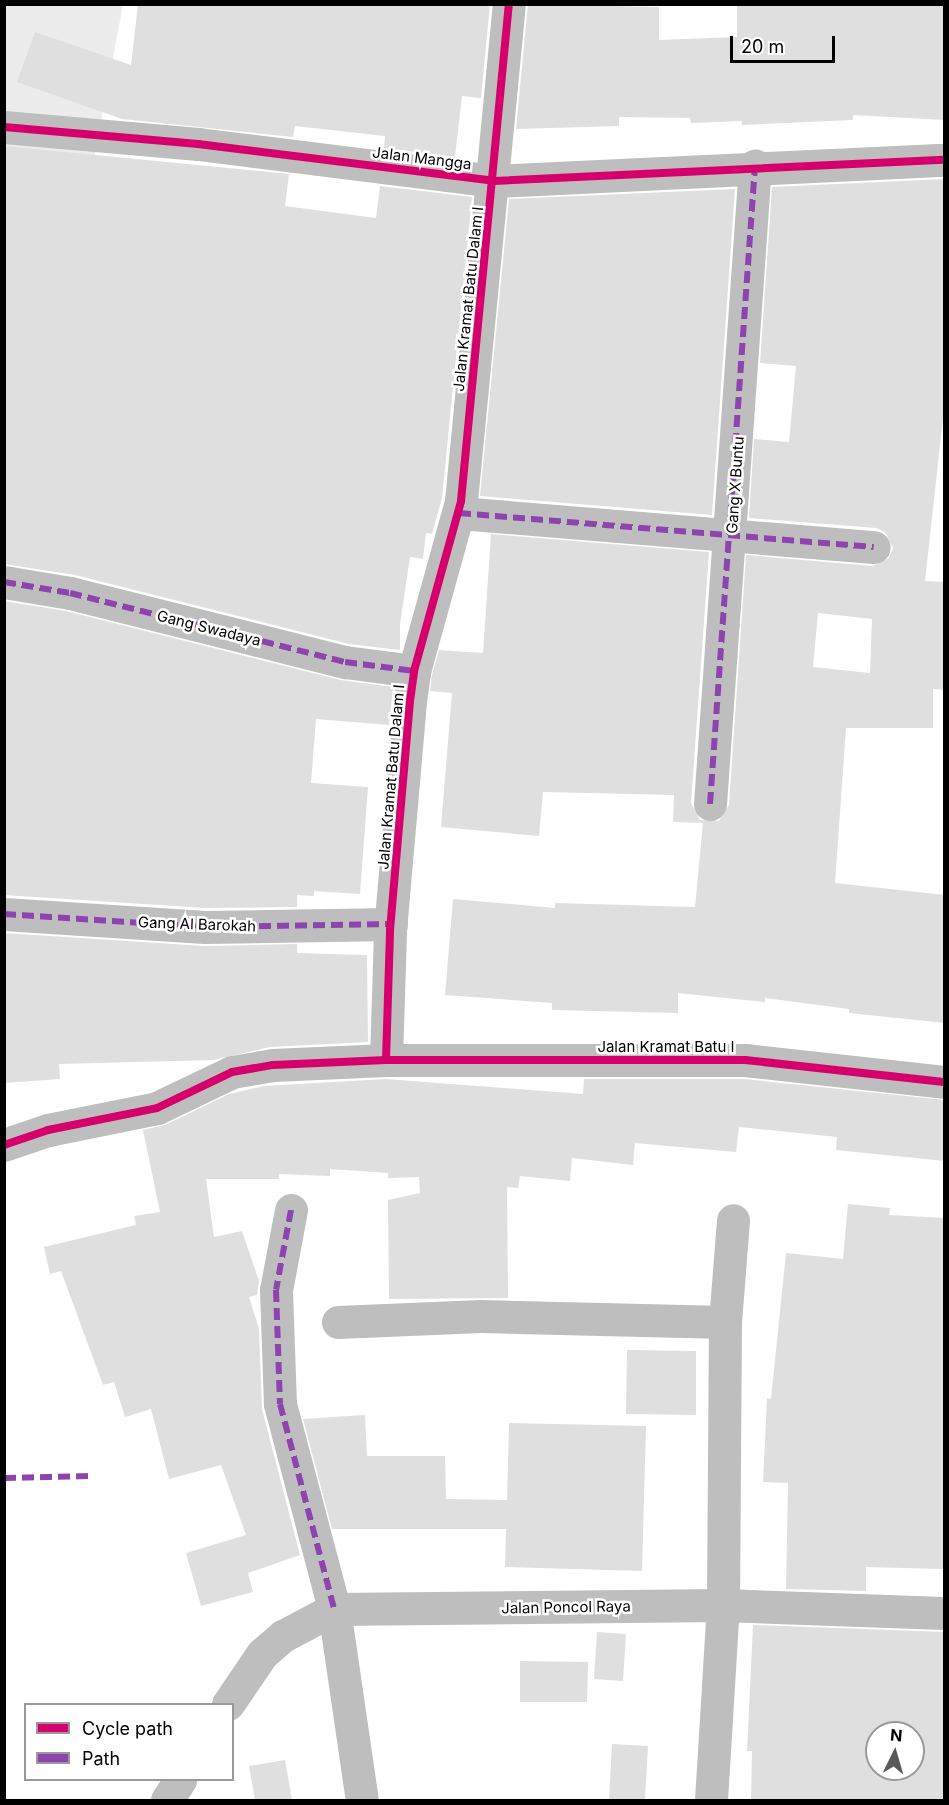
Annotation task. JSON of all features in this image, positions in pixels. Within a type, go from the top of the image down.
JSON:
[{"type":"street","name":"Jalan Kramat Batu Dalam I","points":[[386,1060],[391,924],[414,671],[459,513],[494,180],[509,4]]},
{"type":"street","name":"Jalan Mangga","points":[[4,127],[198,144],[494,180],[755,166],[945,160]]},
{"type":"street","name":"Gang X Buntu","points":[[710,804],[731,532],[755,166]]},
{"type":"street","points":[[459,513],[731,532],[874,547]]},
{"type":"street","name":"Gang Swadaya","points":[[4,582],[70,593],[325,657],[414,671]]},
{"type":"street","name":"Gang Al Barokah","points":[[4,914],[205,927],[391,924]]},
{"type":"street","name":"Jalan Kramat Batu I","points":[[4,1145],[48,1130],[157,1108],[232,1072],[273,1065],[386,1060],[745,1060],[945,1082]]},
{"type":"street","points":[[291,1210],[276,1290],[280,1404],[334,1609],[362,1800]]},
{"type":"street","points":[[711,1800],[723,1605],[725,1322],[733,1220]]},
{"type":"street","points":[[338,1322],[481,1316],[725,1322]]},
{"type":"street","name":"Jalan Poncol Raya","points":[[229,1703],[262,1654],[283,1636],[334,1609],[723,1605],[945,1613]]},
{"type":"street","points":[[167,1800],[179,1781]]},
{"type":"shaded area","points":[[5,5],[123,5],[93,164],[5,151]]},
{"type":"building","points":[[138,4],[490,4],[481,98],[462,96],[455,157],[384,148],[385,136],[295,126],[293,137],[122,119],[17,82],[35,32],[131,65]]},
{"type":"building","points":[[528,4],[659,7],[659,40],[737,37],[737,4],[945,4],[945,120],[853,115],[853,120],[742,125],[742,121],[691,123],[690,118],[619,117],[619,126],[516,129]]},
{"type":"building","points":[[4,146],[289,174],[285,206],[376,218],[380,186],[472,197],[442,498],[432,534],[426,533],[423,559],[410,557],[400,624],[400,650],[349,644],[75,575],[4,564]]},
{"type":"building","points":[[945,179],[945,400],[925,581],[945,582],[945,690],[933,689],[933,728],[846,728],[835,883],[945,895],[945,1023],[849,1013],[849,1009],[765,998],[765,1002],[678,993],[678,1013],[552,1010],[552,1003],[445,995],[453,899],[555,908],[555,903],[695,907],[703,823],[673,822],[674,795],[543,792],[539,836],[441,827],[452,693],[430,691],[432,675],[439,650],[483,653],[491,534],[709,552],[691,803],[700,820],[719,821],[729,805],[746,555],[873,566],[889,558],[893,548],[885,532],[876,528],[749,518],[754,439],[789,442],[796,366],[760,363],[772,187]],"holes":[[[818,613],[872,619],[870,673],[813,667]]]},
{"type":"building","points":[[735,189],[712,515],[480,496],[509,199]]},
{"type":"building","points":[[4,601],[66,611],[341,680],[393,687],[389,725],[316,719],[311,783],[368,787],[360,894],[314,891],[314,896],[297,895],[297,907],[205,908],[4,895]]},
{"type":"building","points":[[4,933],[204,946],[297,944],[297,953],[367,955],[368,1042],[270,1047],[213,1060],[59,1064],[60,1079],[4,1083]]},
{"type":"building","points":[[386,1079],[583,1094],[584,1079],[744,1079],[945,1100],[945,1161],[836,1150],[837,1137],[739,1127],[736,1152],[635,1143],[633,1165],[572,1158],[570,1181],[520,1176],[518,1188],[507,1187],[508,1298],[389,1299],[388,1200],[420,1193],[419,1177],[388,1178],[388,1173],[330,1169],[330,1176],[279,1174],[279,1179],[206,1179],[214,1237],[242,1231],[259,1281],[257,1295],[249,1297],[259,1329],[262,1409],[300,1555],[248,1573],[253,1592],[201,1606],[186,1553],[246,1535],[221,1465],[169,1479],[151,1409],[125,1417],[114,1382],[103,1385],[61,1271],[50,1274],[44,1247],[136,1225],[134,1216],[160,1212],[143,1130],[165,1125],[229,1094],[264,1086]]},
{"type":"building","points":[[848,1204],[890,1208],[889,1215],[945,1218],[943,1569],[866,1567],[866,1591],[786,1589],[788,1483],[763,1482],[767,1398],[771,1399],[786,1253],[843,1259]]},
{"type":"building","points":[[627,1350],[696,1351],[696,1415],[626,1414]]},
{"type":"building","points":[[365,1415],[367,1456],[445,1456],[446,1499],[507,1500],[509,1423],[646,1426],[642,1571],[505,1567],[506,1529],[332,1529],[303,1419]]},
{"type":"building","points":[[753,1625],[945,1632],[945,1800],[751,1800],[752,1751],[747,1751]]},
{"type":"building","points":[[597,1632],[626,1634],[623,1681],[594,1679]]},
{"type":"building","points":[[520,1661],[588,1662],[587,1702],[520,1702]]},
{"type":"building","points":[[612,1744],[648,1746],[645,1800],[609,1800]]},
{"type":"building","points":[[285,1760],[292,1800],[255,1800],[249,1766]]},
{"type":"marked path","points":[[710,804],[755,166]]},
{"type":"marked path","points":[[459,513],[874,547]]},
{"type":"marked path","points":[[4,582],[70,593],[345,662],[414,671]]},
{"type":"marked path","points":[[4,914],[205,927],[391,924]]},
{"type":"marked path","points":[[291,1210],[276,1290],[280,1404],[334,1609]]},
{"type":"marked path","points":[[4,1478],[92,1476]]},
{"type":"cycle path","points":[[386,1060],[390,930],[410,701],[414,671],[461,501],[509,4]]},
{"type":"cycle path","points":[[4,127],[198,144],[494,181],[944,160]]},
{"type":"cycle path","points":[[4,1145],[48,1130],[157,1108],[232,1072],[273,1065],[386,1060],[745,1060],[944,1082]]}]
